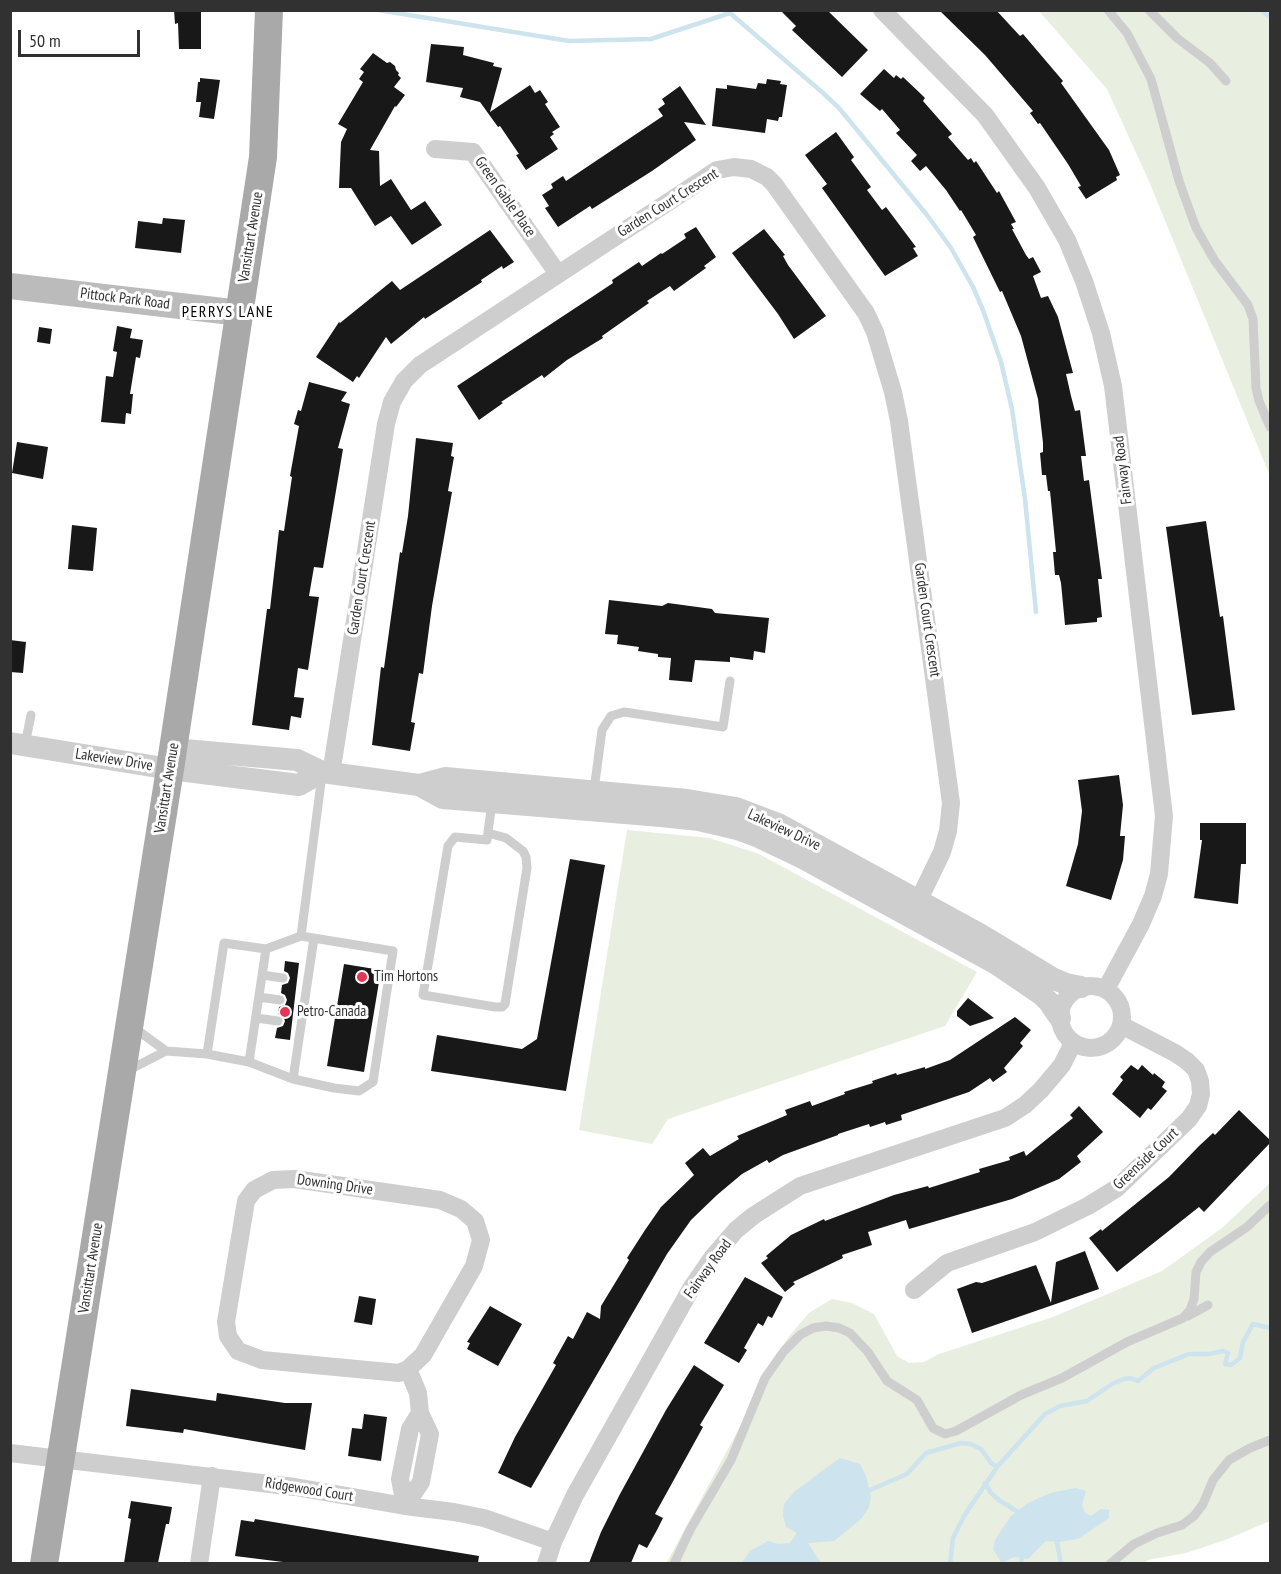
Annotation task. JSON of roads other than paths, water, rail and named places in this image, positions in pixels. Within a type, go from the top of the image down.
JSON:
[{"type":"main road","name":"Vansittart Avenue","points":[[44,1563],[172,759],[263,157],[269,10]]},
{"type":"main road","name":"Pittock Park Road","points":[[10,286],[240,313]]},
{"type":"street","name":"Fairway Road","points":[[882,10],[985,115],[1038,188],[1067,240],[1084,281],[1101,333],[1113,386],[1164,816],[1159,874],[1153,896],[1141,924],[1106,989]]},
{"type":"street","name":"Green Gable Place","points":[[435,149],[473,152],[558,274]]},
{"type":"street","name":"Garden Court Crescent","points":[[326,773],[386,424],[392,402],[404,381],[420,365],[711,174],[725,168],[743,167],[760,173],[774,184],[866,314],[875,332],[887,368],[899,421],[951,803],[948,831],[942,852],[914,908]]},
{"type":"street","name":"Lakeview Drive","points":[[18,744],[172,759],[299,785],[326,773],[419,785],[445,778],[493,792],[593,801],[704,802],[757,815],[788,829],[1015,975],[1049,1002],[1060,1018]]},
{"type":"street","name":"Lakeview Drive","points":[[914,908],[981,935],[1052,978],[1081,987]]},
{"type":"street","points":[[1081,987],[1106,989],[1117,999],[1122,1008],[1123,1026],[1116,1037],[1100,1047],[1091,1048],[1073,1043],[1066,1036],[1060,1018],[1065,999],[1081,987]]},
{"type":"street","name":"Greenside Court","points":[[914,1290],[947,1263],[1035,1232],[1088,1206],[1116,1188],[1189,1119],[1198,1106],[1201,1094],[1196,1070],[1187,1060],[1123,1026]]},
{"type":"street","name":"Fairway Road","points":[[546,1563],[575,1495],[692,1287],[712,1258],[736,1230],[760,1211],[800,1186],[1005,1119],[1041,1090],[1062,1065],[1073,1043]]},
{"type":"street","name":"Downing Drive","points":[[294,1179],[440,1200],[461,1209],[475,1221],[481,1240],[474,1266],[423,1355],[408,1369],[399,1373],[262,1360],[238,1351],[228,1336],[226,1322],[246,1201],[254,1190],[273,1180],[294,1179]]},
{"type":"street","points":[[405,1506],[421,1482],[430,1434],[420,1413],[418,1393],[408,1369]]},
{"type":"street","name":"Ridgewood Court","points":[[10,1453],[212,1476],[454,1512],[484,1518],[553,1542]]},
{"type":"street","points":[[200,1563],[212,1476]]},
{"type":"lane","points":[[1108,10],[1127,33],[1151,79],[1179,181],[1196,228],[1215,261],[1248,305],[1253,319],[1256,388],[1270,428]]},
{"type":"lane","points":[[1149,10],[1177,38],[1210,63],[1226,81]]},
{"type":"lane","points":[[593,801],[602,730],[611,716],[624,712],[723,727],[730,681]]},
{"type":"lane","points":[[18,744],[31,715]]},
{"type":"lane","points":[[301,936],[326,773]]},
{"type":"lane","points":[[488,833],[506,838],[523,851],[527,868],[505,1004],[502,1007],[423,995],[448,846],[455,837],[487,840],[493,792]]},
{"type":"lane","points":[[130,1025],[166,1051],[207,1054],[249,1062],[293,1079],[359,1091],[373,1082],[393,951],[301,936],[266,949],[224,943],[207,1054]]},
{"type":"lane","points":[[293,1079],[302,981],[314,938]]},
{"type":"lane","points":[[249,1062],[266,949]]},
{"type":"lane","points":[[262,975],[283,978]]},
{"type":"lane","points":[[259,997],[280,1000]]},
{"type":"lane","points":[[256,1018],[278,1020]]},
{"type":"lane","points":[[122,1074],[166,1051]]},
{"type":"lane","points":[[1183,1318],[1190,1310],[1194,1299],[1196,1272],[1201,1262],[1210,1252],[1247,1227],[1270,1204]]},
{"type":"lane","points":[[674,1563],[690,1530],[731,1460],[765,1378],[789,1345],[807,1330],[826,1326],[850,1333],[868,1352],[887,1381],[917,1400],[933,1428],[945,1434],[956,1431],[1013,1399],[1062,1378],[1127,1342],[1209,1305]]},
{"type":"lane","points":[[1110,1563],[1134,1544],[1182,1525],[1199,1510],[1213,1480],[1229,1460],[1270,1440]]},
{"type":"water","points":[[840,1458],[860,1464],[866,1476],[871,1497],[869,1507],[861,1519],[834,1541],[808,1543],[821,1563],[742,1563],[750,1551],[768,1541],[778,1544],[790,1543],[797,1533],[786,1527],[783,1516],[784,1504],[795,1491]]},
{"type":"water","points":[[1076,1488],[1086,1491],[1082,1505],[1085,1513],[1091,1516],[1101,1509],[1109,1510],[1109,1518],[1078,1539],[1059,1542],[1046,1541],[1028,1559],[1014,1557],[1002,1563],[993,1549],[995,1540],[1011,1516],[1028,1503],[1041,1497]]},
{"type":"waterway","points":[[378,10],[569,41],[651,39],[730,13],[823,93],[839,108],[927,215],[951,248],[983,310],[1001,362],[1012,409],[1025,499],[1036,612]]},
{"type":"waterway","points":[[1261,10],[1270,17]]},
{"type":"waterway","points":[[950,1564],[953,1538],[964,1516],[997,1467],[1045,1414],[1060,1406],[1087,1401],[1112,1384],[1124,1379],[1130,1378],[1138,1381],[1154,1368],[1189,1354],[1223,1351],[1228,1353],[1225,1364],[1231,1365],[1240,1358],[1243,1342],[1253,1324],[1270,1328]]},
{"type":"waterway","points":[[870,1490],[907,1474],[926,1453],[961,1443],[971,1444],[981,1449],[991,1463],[997,1467]]},
{"type":"waterway","points":[[985,1483],[991,1493],[1018,1512]]},
{"type":"waterway","points":[[1057,1542],[1061,1564]]},
{"type":"waterway","points":[[1021,1564],[1022,1558]]},
{"type":"place","name":"Tim Hortons","points":[[362,977]]},
{"type":"place","name":"Petro-Canada","points":[[285,1012]]},
{"type":"district","name":"PERRYS LANE","points":[[228,312]]}]
